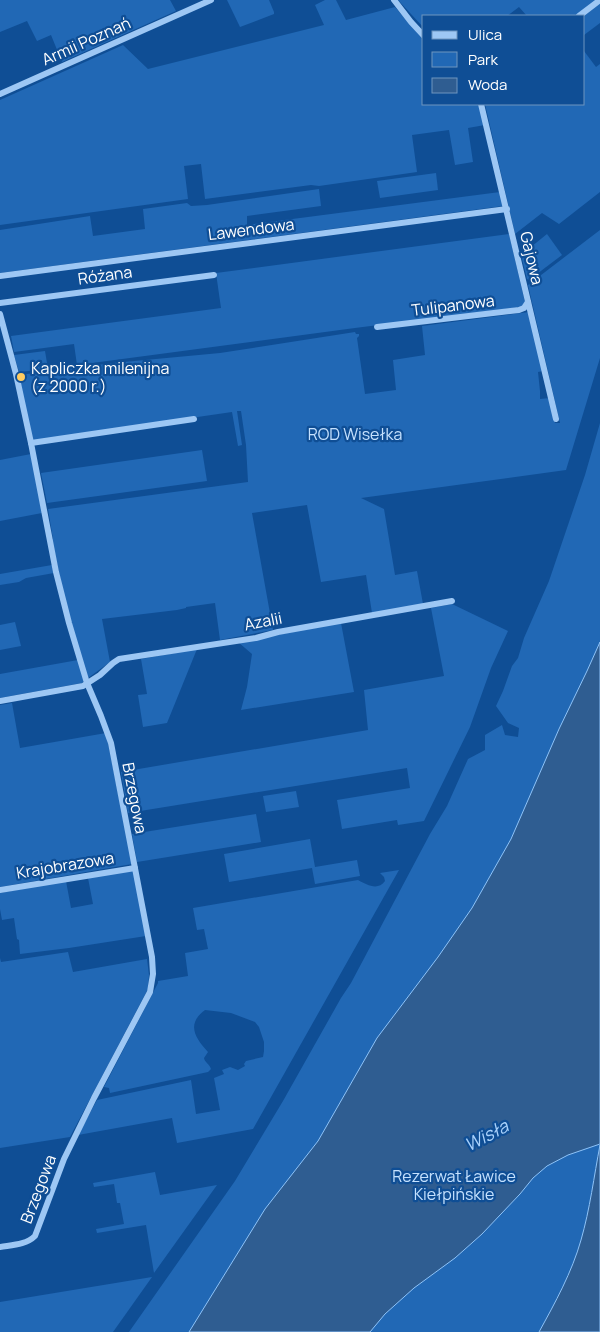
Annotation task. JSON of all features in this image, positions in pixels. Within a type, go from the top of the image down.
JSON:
[{"type":"street","name":"Armii Poznań","points":[[0,94],[211,0]]},
{"type":"street","points":[[394,0],[422,34]]},
{"type":"street","points":[[580,15],[600,0]]},
{"type":"street","name":"Gajowa","points":[[481,105],[556,419]]},
{"type":"street","name":"Lawendowa","points":[[0,276],[506,209]]},
{"type":"street","name":"Różana","points":[[0,303],[214,275]]},
{"type":"street","name":"Tulipanowa","points":[[377,328],[519,310],[524,308],[528,302]]},
{"type":"street","name":"Brzegowa","points":[[0,314],[16,374],[56,572],[69,623],[87,683],[111,743],[152,957],[153,974],[150,992],[64,1159],[35,1236],[30,1241],[0,1247]]},
{"type":"street","points":[[31,443],[194,419]]},
{"type":"street","name":"Azalii","points":[[87,683],[119,659],[256,638],[278,632],[452,601]]},
{"type":"street","points":[[0,702],[82,686],[87,683]]},
{"type":"street","name":"Krajobrazowa","points":[[0,890],[135,868]]},
{"type":"green space","points":[[0,0],[170,0],[176,11],[62,62],[51,35],[37,41],[27,21],[0,32]]},
{"type":"green space","points":[[227,0],[269,0],[274,14],[240,27]]},
{"type":"green space","points":[[325,0],[336,0],[346,20],[395,7],[422,38],[422,105],[478,105],[481,110],[485,125],[468,128],[473,162],[455,165],[449,130],[412,135],[417,172],[319,186],[311,185],[205,199],[201,164],[184,166],[188,199],[0,225],[0,100],[123,45],[148,69],[324,25],[315,5]]},
{"type":"green space","points":[[398,0],[597,0],[577,15],[526,15],[519,7],[508,15],[422,15],[422,26]]},
{"type":"green space","points":[[600,3],[600,23],[585,34],[585,15]]},
{"type":"green space","points":[[585,52],[596,67],[600,64],[600,192],[559,224],[542,213],[515,234],[485,105],[585,105]]},
{"type":"green space","points":[[436,173],[438,190],[380,198],[377,181]]},
{"type":"green space","points":[[319,189],[321,206],[247,216],[247,225],[500,192],[503,206],[0,273],[0,230],[90,216],[93,236],[145,229],[143,209],[187,203],[191,206],[207,205]]},
{"type":"green space","name":"ROD Wisełka","points":[[600,230],[600,358],[566,470],[361,498],[384,509],[395,575],[417,571],[423,604],[372,613],[366,575],[321,582],[307,505],[252,513],[273,630],[220,640],[215,603],[177,610],[102,619],[110,662],[88,678],[63,592],[48,509],[248,482],[246,445],[241,411],[237,411],[242,445],[238,446],[232,412],[32,441],[19,375],[113,363],[220,353],[355,332],[359,334],[357,338],[365,394],[396,390],[393,360],[425,355],[422,326],[529,312],[543,371],[538,372],[540,399],[550,398],[555,423],[560,423],[528,285]]},
{"type":"green space","points":[[509,234],[525,302],[520,307],[77,365],[74,344],[14,352],[11,336],[221,308],[216,273]]},
{"type":"green space","points":[[547,234],[562,255],[529,280],[527,279],[521,255]]},
{"type":"green space","points":[[45,351],[48,369],[19,372],[14,355]]},
{"type":"green space","name":"Rezerwat Ławice Kiełpińskie","points":[[600,423],[600,1332],[129,1332],[235,1181],[283,1101],[351,983],[430,834],[447,806],[468,759],[485,750],[485,735],[502,725],[505,735],[518,737],[519,728],[508,723],[496,706],[512,666],[518,658],[524,638],[549,581],[585,475]]},
{"type":"green space","points":[[202,450],[207,481],[47,503],[41,473]]},
{"type":"green space","points":[[31,454],[42,513],[0,521],[0,460]]},
{"type":"green space","points":[[52,565],[54,573],[0,585],[0,574]]},
{"type":"green space","points":[[452,604],[508,631],[491,668],[470,727],[424,821],[398,825],[397,820],[342,829],[337,800],[410,788],[407,768],[128,813],[121,772],[368,730],[364,690],[444,676],[431,608]]},
{"type":"green space","points":[[15,622],[21,646],[0,650],[0,625]]},
{"type":"green space","points":[[341,623],[354,692],[241,710],[252,654],[238,642]]},
{"type":"green space","points":[[197,649],[167,723],[143,727],[138,695],[147,694],[141,659]]},
{"type":"green space","points":[[78,660],[84,681],[82,683],[0,698],[0,674]]},
{"type":"green space","points":[[12,703],[20,748],[106,733],[132,864],[0,887],[0,705]]},
{"type":"green space","points":[[296,791],[299,807],[266,812],[263,796]]},
{"type":"green space","points":[[256,814],[261,842],[137,862],[132,834]]},
{"type":"green space","points":[[310,839],[315,867],[357,860],[360,876],[315,884],[312,868],[229,882],[224,854]]},
{"type":"green space","points":[[134,870],[146,936],[20,954],[14,918],[2,920],[0,893],[66,881],[71,908],[93,904],[88,878]]},
{"type":"green space","points":[[399,870],[253,1129],[177,1143],[172,1118],[78,1135],[97,1100],[191,1080],[196,1114],[220,1110],[214,1078],[224,1074],[222,1070],[230,1067],[238,1070],[245,1066],[246,1061],[263,1057],[264,1042],[259,1027],[255,1022],[231,1013],[205,1010],[199,1015],[194,1026],[199,1042],[208,1052],[204,1058],[211,1069],[208,1072],[110,1093],[109,1088],[104,1087],[158,981],[188,976],[185,953],[208,949],[204,929],[197,930],[193,908],[358,880],[369,885],[379,886],[385,881],[380,873]]},
{"type":"green space","points":[[68,952],[73,972],[147,959],[148,989],[70,1137],[0,1148],[0,958],[1,962]]},
{"type":"green space","points":[[155,1172],[160,1195],[217,1185],[154,1273],[146,1225],[97,1233],[96,1229],[124,1224],[120,1203],[117,1203],[114,1184],[94,1187],[93,1183]]},
{"type":"green space","points":[[152,1277],[113,1332],[0,1332],[0,1302]]},
{"type":"water","name":"Rezerwat Ławice Kiełpińskie","points":[[600,642],[600,1144],[568,1155],[547,1166],[533,1178],[482,1234],[455,1258],[414,1288],[385,1314],[370,1332],[189,1332],[265,1209],[318,1141],[377,1038],[472,908],[511,839],[559,729]]},
{"type":"water","points":[[600,1145],[600,1332],[539,1332],[563,1287],[581,1240]]},
{"type":"place","name":"Kapliczka milenijna (z 2000 r.)","points":[[21,377]]},
{"type":"water label","name":"Wisła","points":[[486,1135]]}]
